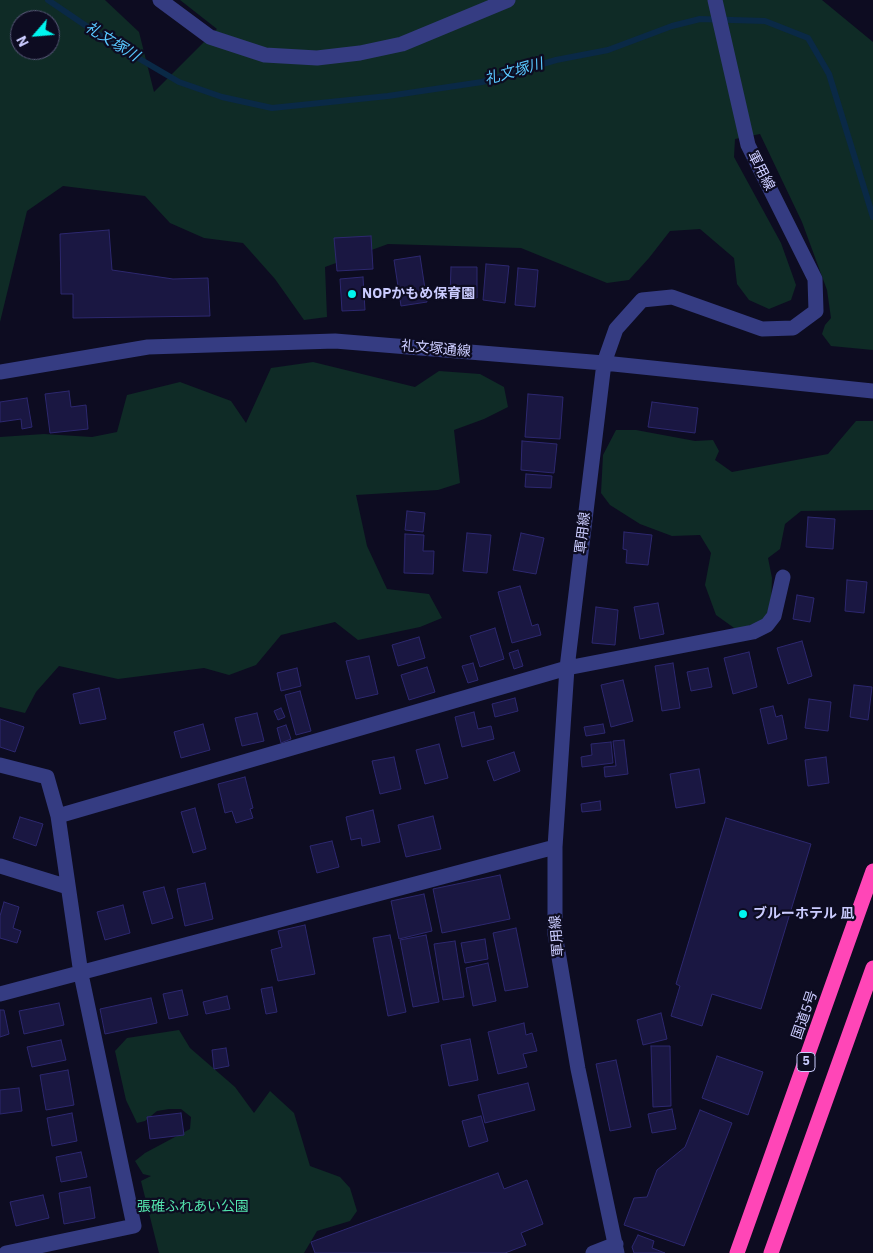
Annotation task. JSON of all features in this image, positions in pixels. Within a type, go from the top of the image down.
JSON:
[{"type":"highway","name":"国道5号","points":[[737,1253],[873,871]]},
{"type":"highway","name":"5","points":[[771,1253],[873,968]]},
{"type":"street","points":[[160,0],[210,37],[265,55],[317,58],[360,53],[402,44],[508,0]]},
{"type":"street","name":"軍用線","points":[[616,1249],[578,1069],[555,934],[555,847],[567,668],[604,363],[616,329],[642,300],[672,297],[762,329],[793,328],[816,311],[815,279],[748,146],[716,2]]},
{"type":"street","name":"礼文塚通線","points":[[0,372],[148,347],[335,341],[604,363],[873,391]]},
{"type":"street","points":[[58,816],[567,668],[753,632],[767,625],[774,616],[783,577]]},
{"type":"street","points":[[0,765],[47,777],[58,816],[82,974],[134,1226],[6,1253]]},
{"type":"street","points":[[0,994],[82,974],[555,847]]},
{"type":"street","points":[[0,866],[68,887]]},
{"type":"street","points":[[593,1253],[616,1249]]},
{"type":"green space","points":[[0,0],[105,0],[139,32],[154,92],[217,29],[180,0],[822,0],[873,42],[873,350],[831,346],[822,334],[825,325],[831,318],[827,290],[802,222],[760,134],[735,139],[734,157],[781,243],[796,285],[791,300],[769,309],[749,300],[737,284],[734,258],[700,229],[670,231],[629,280],[607,283],[521,248],[388,244],[325,267],[327,317],[304,320],[275,279],[243,243],[204,238],[170,223],[145,196],[63,186],[27,211],[0,322]]},
{"type":"green space","points":[[313,362],[415,387],[439,371],[480,374],[504,387],[508,407],[484,419],[454,430],[460,483],[438,490],[356,495],[367,546],[387,589],[429,594],[442,618],[420,627],[358,640],[335,622],[281,635],[256,665],[229,675],[204,668],[118,679],[59,666],[36,692],[25,713],[0,707],[0,437],[44,434],[92,437],[117,432],[127,395],[180,382],[231,401],[246,423],[271,368]]},
{"type":"green space","points":[[856,421],[873,421],[873,510],[801,511],[785,524],[780,549],[768,558],[772,578],[771,604],[764,620],[737,630],[716,615],[705,585],[711,553],[700,535],[672,536],[640,524],[610,505],[601,493],[603,455],[616,430],[636,430],[695,441],[713,440],[719,451],[715,460],[732,472],[828,454]]},
{"type":"green space","name":"張碓ふれあい公園","points":[[179,1030],[190,1048],[235,1087],[254,1113],[270,1091],[294,1113],[310,1166],[340,1177],[350,1188],[357,1211],[350,1221],[317,1231],[304,1253],[159,1253],[141,1181],[151,1176],[143,1174],[135,1161],[145,1153],[190,1129],[191,1117],[181,1109],[169,1109],[157,1111],[145,1121],[137,1123],[126,1100],[115,1051],[127,1038]]},
{"type":"building","points":[[109,230],[112,270],[173,279],[208,278],[210,316],[73,318],[73,294],[61,294],[60,234]]},
{"type":"building","points":[[371,236],[373,269],[337,271],[334,238]]},
{"type":"building","points":[[420,256],[427,302],[401,306],[394,260]]},
{"type":"building","points":[[486,264],[509,266],[505,303],[483,300]]},
{"type":"building","points":[[451,267],[477,267],[477,298],[450,297]]},
{"type":"building","points":[[518,268],[538,270],[535,307],[515,305]]},
{"type":"building","name":"NOPかもめ保育園","points":[[363,277],[365,310],[342,311],[340,279]]},
{"type":"building","points":[[69,391],[71,407],[86,405],[88,429],[50,433],[45,394]]},
{"type":"building","points":[[528,394],[563,397],[560,439],[525,437]]},
{"type":"building","points":[[27,398],[32,427],[22,429],[21,419],[0,422],[0,402]]},
{"type":"building","points":[[652,402],[698,408],[695,433],[648,427]]},
{"type":"building","points":[[522,441],[557,444],[554,473],[521,470]]},
{"type":"building","points":[[526,474],[552,476],[551,488],[525,487]]},
{"type":"building","points":[[407,511],[425,513],[423,532],[405,530]]},
{"type":"building","points":[[808,517],[835,519],[833,549],[806,547]]},
{"type":"building","points":[[624,532],[652,535],[648,565],[626,563],[627,550],[623,549]]},
{"type":"building","points":[[467,533],[491,535],[487,573],[463,571]]},
{"type":"building","points":[[521,533],[544,538],[536,574],[513,570]]},
{"type":"building","points":[[405,534],[424,535],[423,551],[434,551],[433,574],[404,573]]},
{"type":"building","points":[[847,580],[867,582],[864,613],[845,611]]},
{"type":"building","points":[[520,586],[532,626],[538,624],[541,635],[512,643],[498,592]]},
{"type":"building","points":[[797,595],[814,598],[810,622],[793,619]]},
{"type":"building","points":[[658,603],[664,634],[640,639],[634,607]]},
{"type":"building","points":[[596,607],[618,610],[615,645],[592,643]]},
{"type":"building","points":[[495,628],[504,659],[480,667],[470,636]]},
{"type":"building","points":[[419,637],[425,658],[398,666],[392,645]]},
{"type":"building","points":[[802,641],[812,676],[788,684],[777,648]]},
{"type":"building","points":[[518,650],[523,666],[514,669],[509,653]]},
{"type":"building","points":[[749,652],[757,687],[733,694],[724,658]]},
{"type":"building","points":[[369,656],[378,694],[356,699],[346,661]]},
{"type":"building","points":[[473,663],[478,680],[468,683],[462,666]]},
{"type":"building","points":[[673,663],[680,708],[662,711],[655,666]]},
{"type":"building","points":[[427,667],[435,692],[409,700],[401,675]]},
{"type":"building","points":[[297,668],[301,686],[281,691],[277,673]]},
{"type":"building","points":[[708,668],[712,687],[691,691],[687,672]]},
{"type":"building","points":[[623,680],[633,721],[611,727],[601,685]]},
{"type":"building","points":[[854,685],[872,687],[868,720],[850,717]]},
{"type":"building","points":[[99,688],[106,719],[80,724],[73,694]]},
{"type":"building","points":[[300,691],[311,731],[296,735],[285,695]]},
{"type":"building","points":[[515,698],[518,711],[495,717],[492,704]]},
{"type":"building","points":[[809,699],[831,702],[828,731],[805,728]]},
{"type":"building","points":[[773,706],[776,717],[782,715],[787,739],[768,744],[760,709]]},
{"type":"building","points":[[281,708],[285,717],[278,720],[274,711]]},
{"type":"building","points":[[474,712],[478,729],[491,726],[494,739],[462,747],[455,717]]},
{"type":"building","points":[[257,713],[264,741],[242,746],[235,718]]},
{"type":"building","points":[[0,719],[24,727],[15,752],[0,747]]},
{"type":"building","points":[[203,724],[210,750],[181,758],[174,732]]},
{"type":"building","points":[[603,724],[605,733],[586,736],[584,727]]},
{"type":"building","points":[[286,725],[291,739],[281,743],[277,728]]},
{"type":"building","points":[[624,740],[628,774],[605,777],[604,767],[616,766],[613,741]]},
{"type":"building","points":[[611,742],[613,763],[582,767],[581,757],[592,755],[591,744]]},
{"type":"building","points":[[439,744],[448,778],[425,784],[416,750]]},
{"type":"building","points":[[514,752],[520,771],[494,781],[487,761]]},
{"type":"building","points":[[394,757],[401,789],[380,794],[372,761]]},
{"type":"building","points":[[826,757],[829,783],[808,786],[805,760]]},
{"type":"building","points":[[699,769],[705,803],[676,808],[670,774]]},
{"type":"building","points":[[245,777],[253,808],[250,809],[253,818],[236,823],[232,811],[225,813],[218,784]]},
{"type":"building","points":[[600,801],[601,810],[582,812],[581,804]]},
{"type":"building","points":[[195,808],[206,849],[193,853],[181,812]]},
{"type":"building","points":[[373,810],[380,842],[362,846],[361,838],[351,840],[346,817]]},
{"type":"building","points":[[433,816],[441,849],[406,857],[398,825]]},
{"type":"building","points":[[20,817],[43,824],[36,846],[13,838]]},
{"type":"building","name":"ブルーホテル 凪","points":[[726,818],[811,844],[761,1009],[712,994],[702,1026],[671,1016],[680,986],[676,984]]},
{"type":"building","points":[[332,841],[339,867],[317,873],[310,846]]},
{"type":"building","points":[[500,875],[510,919],[442,933],[433,889]]},
{"type":"building","points":[[205,883],[213,919],[185,926],[177,889]]},
{"type":"building","points":[[164,887],[173,918],[152,924],[143,892]]},
{"type":"building","points":[[424,894],[432,931],[399,939],[391,901]]},
{"type":"building","points":[[4,902],[19,907],[13,928],[21,931],[17,943],[0,938],[0,916]]},
{"type":"building","points":[[123,905],[130,933],[105,940],[97,912]]},
{"type":"building","points":[[305,925],[315,974],[278,981],[271,950],[282,947],[278,931]]},
{"type":"building","points":[[516,928],[528,987],[505,991],[493,933]]},
{"type":"building","points":[[390,935],[406,1012],[388,1016],[373,938]]},
{"type":"building","points":[[426,935],[439,1002],[413,1007],[400,940]]},
{"type":"building","points":[[485,939],[488,959],[465,963],[461,943]]},
{"type":"building","points":[[455,941],[464,997],[443,1000],[434,944]]},
{"type":"building","points":[[488,963],[496,1001],[473,1006],[466,968]]},
{"type":"building","points":[[272,987],[277,1012],[266,1014],[261,989]]},
{"type":"building","points":[[182,990],[188,1015],[169,1019],[163,994]]},
{"type":"building","points":[[227,996],[230,1009],[206,1014],[203,1002]]},
{"type":"building","points":[[151,998],[157,1023],[105,1034],[100,1009]]},
{"type":"building","points":[[59,1003],[64,1025],[24,1034],[19,1011]]},
{"type":"building","points":[[0,1010],[4,1010],[9,1034],[0,1037]]},
{"type":"building","points":[[661,1013],[667,1039],[643,1045],[637,1020]]},
{"type":"building","points":[[524,1023],[526,1035],[532,1033],[537,1051],[523,1054],[527,1067],[498,1074],[488,1032]]},
{"type":"building","points":[[470,1039],[478,1080],[449,1086],[441,1045]]},
{"type":"building","points":[[61,1040],[66,1060],[32,1067],[27,1047]]},
{"type":"building","points":[[651,1046],[670,1046],[671,1106],[653,1107]]},
{"type":"building","points":[[226,1048],[229,1066],[214,1069],[212,1050]]},
{"type":"building","points":[[717,1056],[763,1072],[748,1115],[702,1098]]},
{"type":"building","points":[[616,1060],[631,1127],[610,1131],[596,1064]]},
{"type":"building","points":[[68,1070],[74,1105],[46,1110],[40,1075]]},
{"type":"building","points":[[528,1083],[535,1110],[485,1123],[478,1095]]},
{"type":"building","points":[[19,1088],[22,1111],[0,1114],[0,1090]]},
{"type":"building","points":[[672,1109],[676,1129],[652,1133],[648,1114]]},
{"type":"building","points":[[700,1110],[732,1123],[684,1246],[624,1225],[634,1198],[647,1197],[657,1170],[685,1147]]},
{"type":"building","points":[[72,1113],[77,1141],[52,1146],[47,1118]]},
{"type":"building","points":[[181,1113],[184,1135],[150,1139],[147,1117]]},
{"type":"building","points":[[481,1116],[488,1141],[469,1147],[462,1121]]},
{"type":"building","points":[[81,1152],[87,1177],[61,1182],[56,1157]]},
{"type":"building","points":[[498,1173],[504,1189],[527,1180],[543,1224],[521,1233],[526,1245],[505,1253],[315,1253],[311,1242]]},
{"type":"building","points":[[90,1187],[95,1218],[64,1224],[59,1193]]},
{"type":"building","points":[[43,1195],[49,1218],[16,1226],[10,1202]]},
{"type":"building","points":[[638,1235],[654,1241],[652,1248],[665,1253],[634,1253],[632,1247]]},
{"type":"waterway","name":"礼文塚川","points":[[48,0],[104,38],[179,82],[222,97],[272,108],[388,96],[482,82],[556,60],[608,50],[672,26],[700,19],[765,21],[808,38],[829,74],[873,217]]},
{"type":"place","name":"NOPかもめ保育園","points":[[352,294]]},
{"type":"place","name":"ブルーホテル 凪","points":[[743,914]]}]
